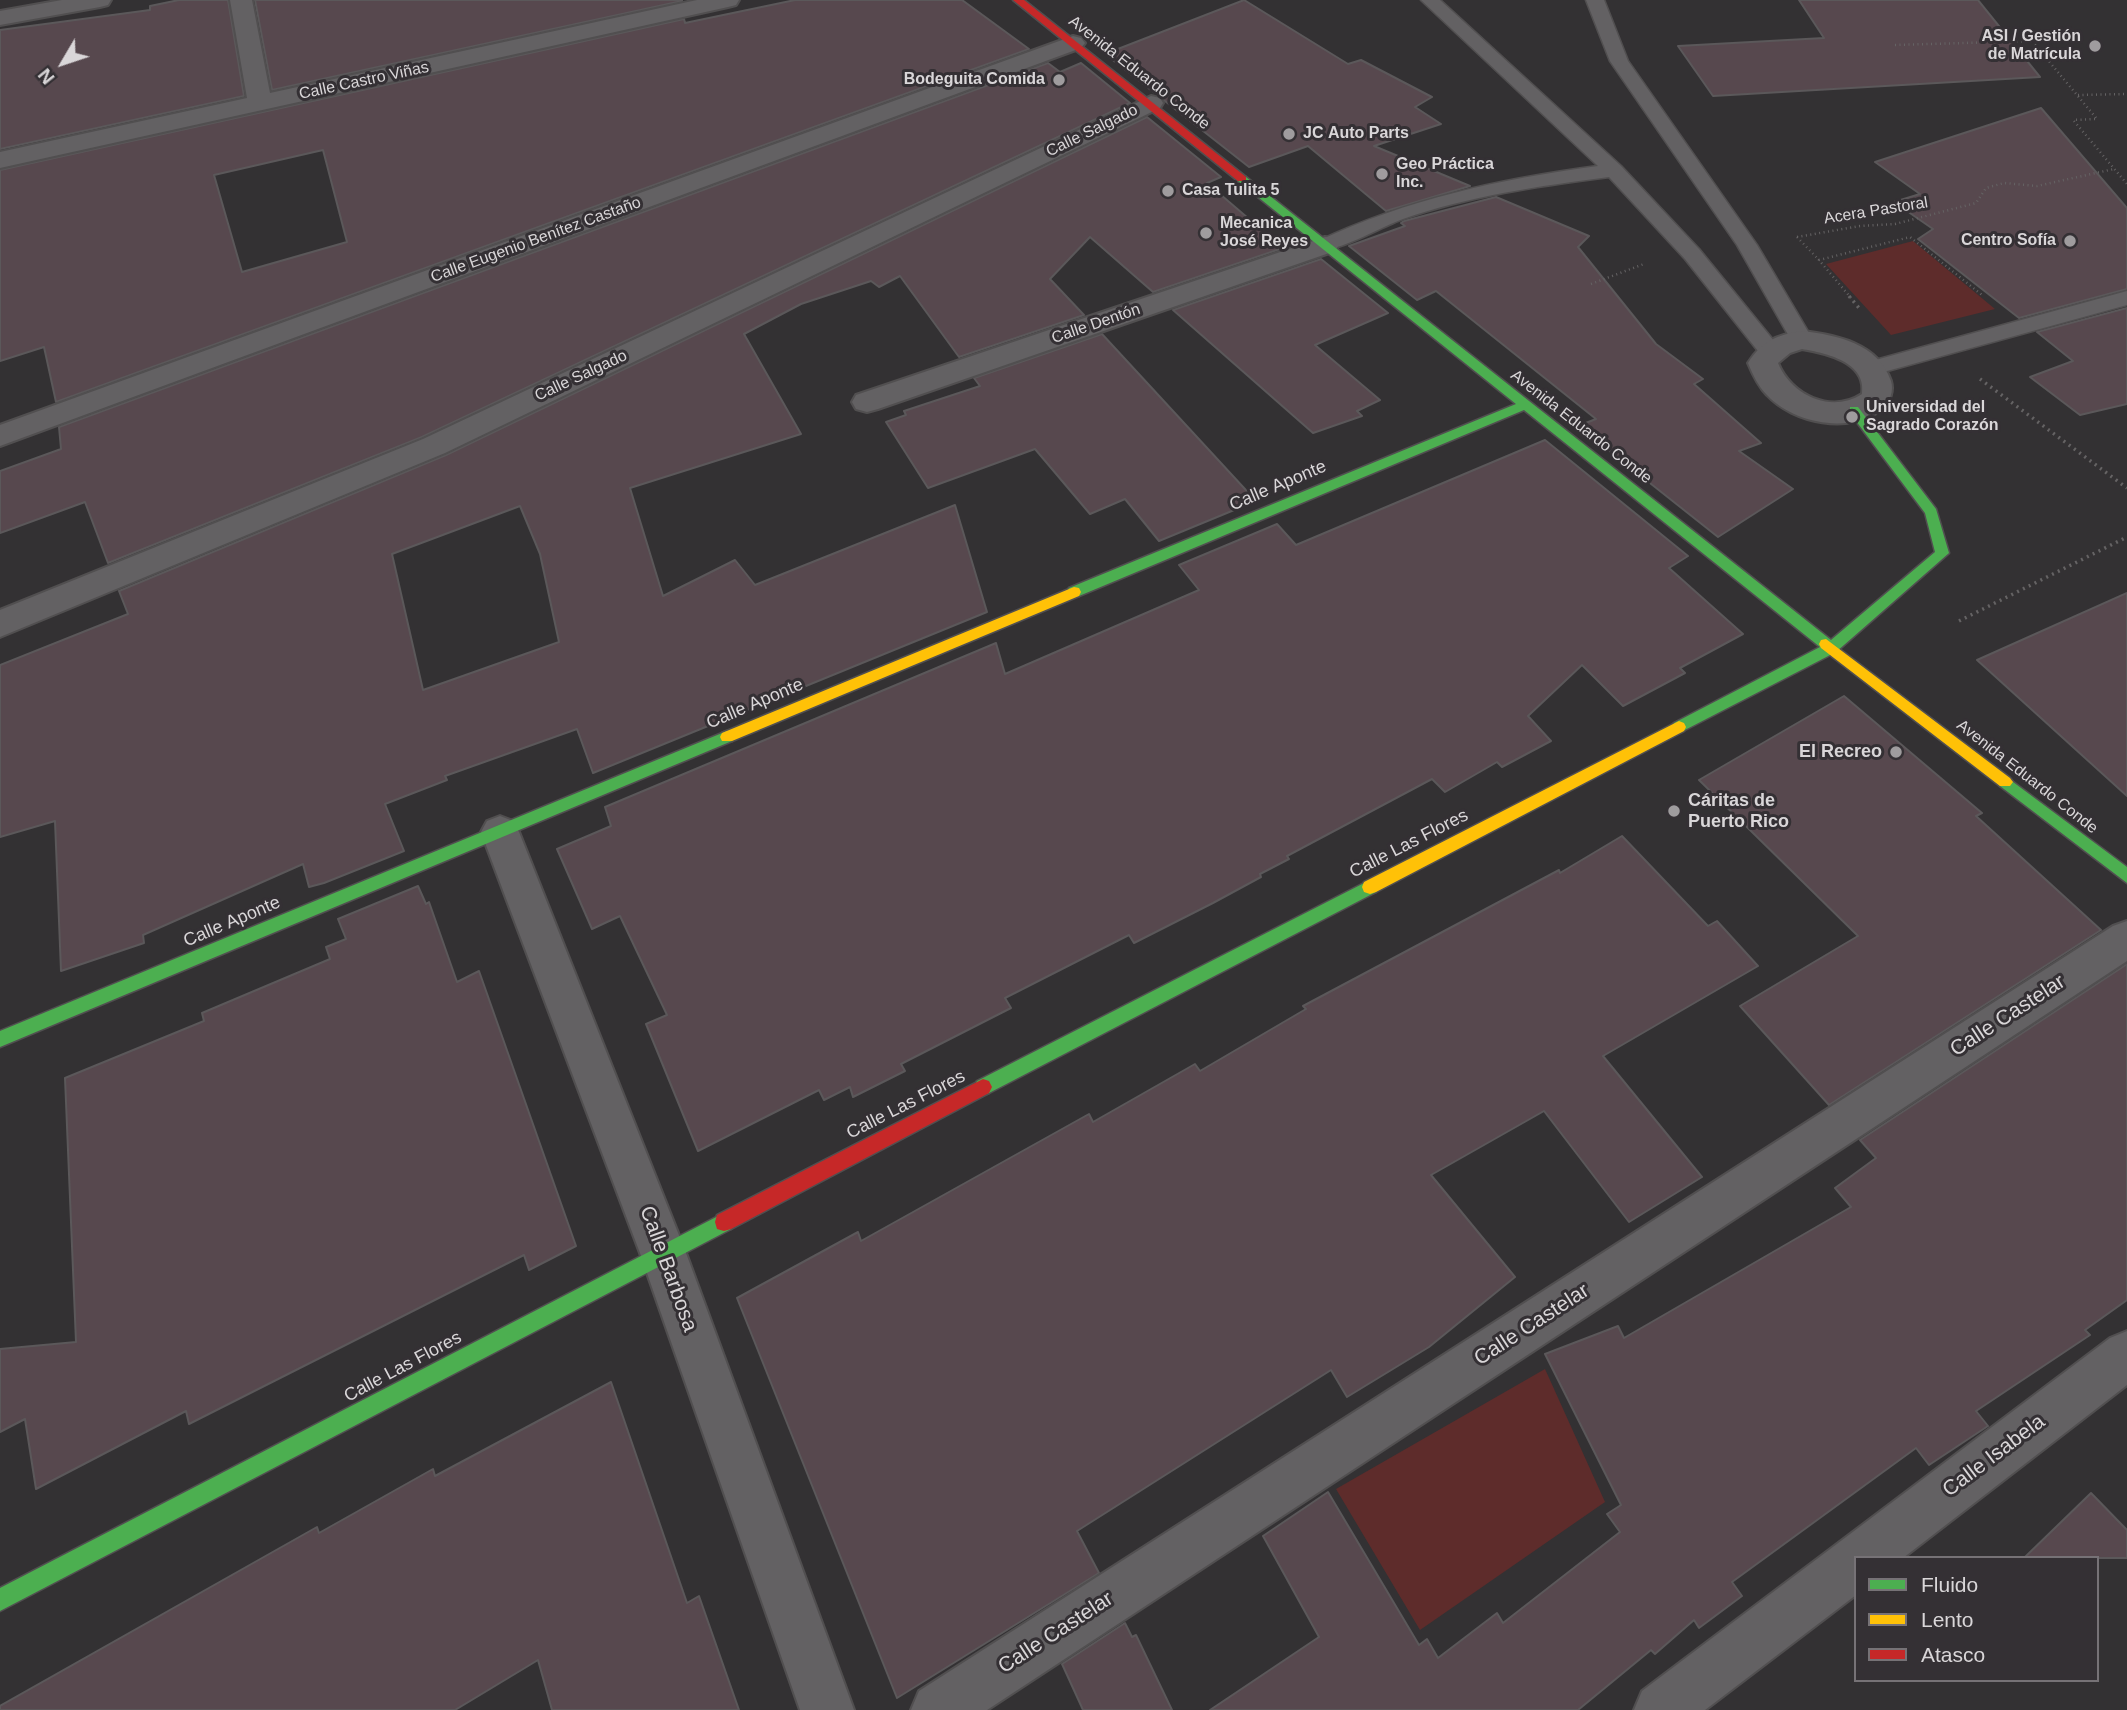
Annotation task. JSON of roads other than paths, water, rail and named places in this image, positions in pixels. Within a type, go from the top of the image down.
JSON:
[{"type":"street","points":[[0,18],[100,0]]},
{"type":"street","points":[[241,0],[260,104]]},
{"type":"street","name":"Calle Castro Viñas","points":[[0,160],[728,0]]},
{"type":"street","name":"Avenida Eduardo Conde","points":[[1018,0],[1151,103],[1831,648],[2127,876]]},
{"type":"street","name":"Calle Eugenio Benítez Castaño","points":[[0,436],[1073,43]]},
{"type":"street","name":"Calle Salgado","points":[[0,624],[434,446],[1151,103]]},
{"type":"street","name":"Calle Dentón","points":[[867,402],[1325,245]]},
{"type":"street","points":[[1802,340],[1846,350],[1863,361],[1875,375],[1878,389],[1873,401],[1840,413],[1818,410],[1795,402],[1777,390],[1766,377],[1763,362],[1770,351],[1783,343],[1802,340]]},
{"type":"street","name":"Calle Aponte","points":[[0,1040],[1525,405]]},
{"type":"street","name":"Calle Las Flores","points":[[0,1600],[1831,648],[1942,554],[1931,512],[1854,410]]},
{"type":"street","name":"Calle Barbosa","points":[[500,832],[663,1253],[827,1710]]},
{"type":"street","name":"Calle Castelar","points":[[938,1710],[2127,939]]},
{"type":"street","name":"Calle Isabela","points":[[1864,1556],[2127,1355]]},
{"type":"street","points":[[1661,1710],[1854,1564]]},
{"type":"lane","points":[[1430,0],[1614,170],[1692,254],[1770,351]]},
{"type":"lane","points":[[1595,0],[1619,61],[1747,245],[1802,340]]},
{"type":"lane","points":[[1325,245],[1378,220],[1423,205],[1509,183],[1614,170]]},
{"type":"lane","points":[[1869,369],[2127,298]]},
{"type":"place","name":"ASI / Gestión de Matrícula","points":[[2095,46]]},
{"type":"place","name":"Bodeguita Comida","points":[[1059,80]]},
{"type":"place","name":"JC Auto Parts","points":[[1289,134]]},
{"type":"place","name":"Geo Práctica Inc.","points":[[1382,174]]},
{"type":"place","name":"Casa Tulita 5","points":[[1168,191]]},
{"type":"place","name":"Mecanica José Reyes","points":[[1206,233]]},
{"type":"place","name":"Centro Sofía","points":[[2070,241]]},
{"type":"place","name":"Universidad del Sagrado Corazón","points":[[1852,417]]},
{"type":"place","name":"El Recreo","points":[[1896,752]]},
{"type":"place","name":"Cáritas de Puerto Rico","points":[[1674,811]]}]
